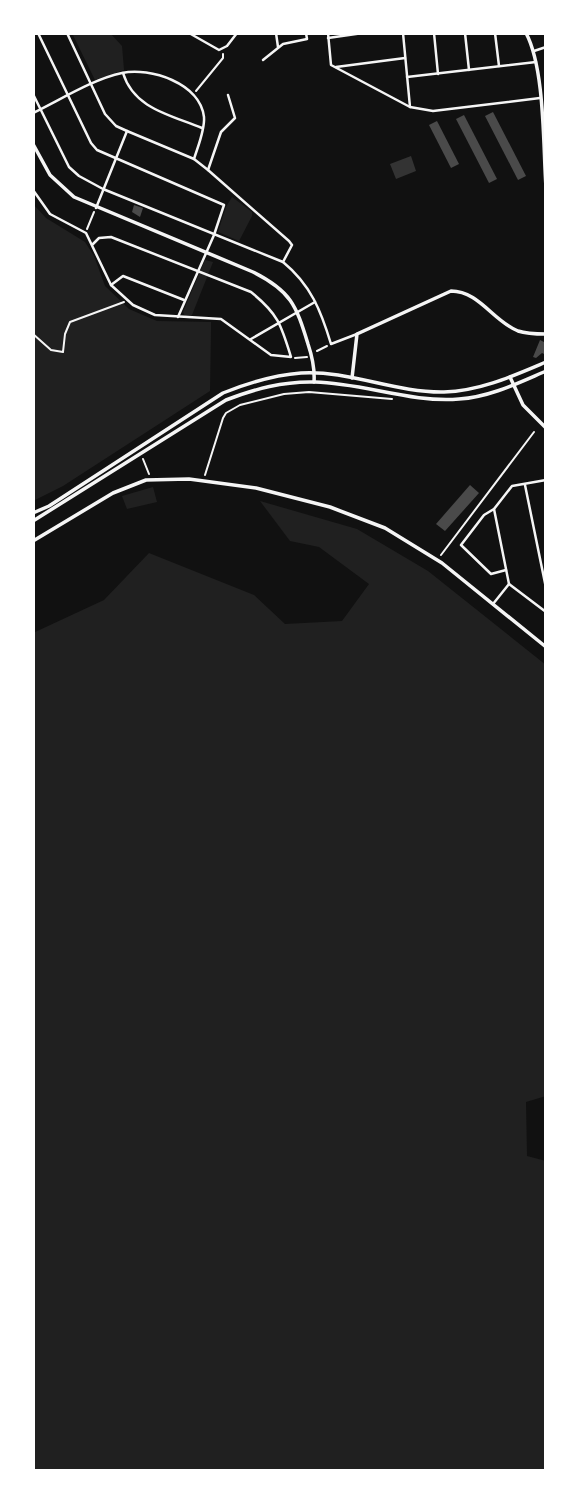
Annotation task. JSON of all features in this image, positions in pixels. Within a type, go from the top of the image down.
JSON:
[{"type":"street","points":[[38,33],[91,143],[100,152],[224,205],[214,235],[178,317]]},
{"type":"street","points":[[67,33],[105,114],[116,126],[194,159],[208,170],[289,240],[292,245],[283,262]]},
{"type":"street","points":[[189,33],[214,50],[227,46],[237,33]]},
{"type":"street","points":[[276,33],[278,47]]},
{"type":"street","points":[[263,60],[278,47],[307,39],[306,33]]},
{"type":"street","points":[[363,33],[328,35],[331,65],[410,107],[433,111],[540,98]]},
{"type":"street","points":[[403,33],[410,107]]},
{"type":"street","points":[[434,33],[438,74]]},
{"type":"street","points":[[465,33],[469,70]]},
{"type":"street","points":[[495,33],[499,66]]},
{"type":"street","points":[[526,33],[536,62],[546,187]]},
{"type":"street","points":[[534,51],[546,47]]},
{"type":"street","points":[[336,67],[405,58]]},
{"type":"street","points":[[407,77],[536,62]]},
{"type":"street","points":[[123,73],[132,92],[144,104],[202,128]]},
{"type":"street","points":[[33,113],[123,73],[151,73],[194,94],[204,115],[194,159]]},
{"type":"street","points":[[33,94],[69,167],[79,176],[103,189],[283,262],[300,276],[322,316],[331,344],[442,293],[459,291],[472,296],[516,330],[546,334]]},
{"type":"street","points":[[208,170],[221,132],[235,118],[228,95]]},
{"type":"street","points":[[95,210],[127,131]]},
{"type":"street","points":[[33,144],[46,170],[62,189],[95,210],[266,279],[286,295],[299,312],[315,374],[314,382]]},
{"type":"street","points":[[33,190],[50,214],[86,233],[111,285],[127,301],[155,315],[210,316],[221,319],[271,355],[291,357],[280,322],[251,292],[111,237],[99,238],[92,245]]},
{"type":"street","points":[[111,285],[123,276],[185,301]]},
{"type":"street","points":[[250,340],[315,302]]},
{"type":"street","points":[[352,378],[357,334]]},
{"type":"street","points":[[33,513],[223,393],[268,378],[315,374],[439,392],[468,389],[510,377],[546,362]]},
{"type":"street","points":[[33,521],[226,400],[269,386],[314,382],[449,400],[484,395],[546,371]]},
{"type":"street","points":[[510,377],[523,405],[544,427]]},
{"type":"street","points":[[544,427],[546,419]]},
{"type":"street","points":[[33,541],[127,486],[158,479],[189,479],[256,488],[330,507],[381,526],[434,558],[546,647]]},
{"type":"street","points":[[506,570],[491,574],[461,545],[484,514],[494,509],[512,486],[546,480]]},
{"type":"street","points":[[525,484],[546,588]]},
{"type":"street","points":[[494,509],[509,584],[546,612]]},
{"type":"street","points":[[493,604],[509,584]]},
{"type":"path","points":[[194,94],[223,58],[220,50]]},
{"type":"path","points":[[86,233],[95,210]]},
{"type":"path","points":[[33,334],[51,350],[63,352],[65,334],[70,322],[127,301]]},
{"type":"path","points":[[317,351],[331,344]]},
{"type":"path","points":[[291,357],[307,357]]},
{"type":"path","points":[[205,475],[223,418],[226,413],[240,405],[309,392],[392,400]]},
{"type":"path","points":[[441,555],[534,432]]},
{"type":"path","points":[[143,458],[149,474]]},
{"type":"shaded area","points":[[72,33],[110,33],[122,46],[124,70],[95,80]]},
{"type":"shaded area","points":[[411,156],[416,171],[396,179],[390,164]]},
{"type":"shaded area","points":[[232,197],[252,212],[239,241],[218,232]]},
{"type":"shaded area","points":[[33,204],[46,218],[85,242],[94,256],[105,286],[129,309],[157,321],[211,322],[211,330],[210,391],[63,486],[33,501]]},
{"type":"shaded area","points":[[205,260],[213,262],[192,315],[185,316],[183,312]]},
{"type":"shaded area","points":[[153,487],[157,502],[127,509],[122,496]]},
{"type":"shaded area","points":[[260,501],[357,529],[428,571],[546,665],[546,1096],[526,1102],[527,1156],[546,1161],[546,1471],[33,1471],[33,633],[104,600],[149,553],[254,595],[285,624],[342,621],[369,584],[319,547],[290,541]]},
{"type":"building","points":[[493,112],[526,176],[518,180],[485,116]]},
{"type":"building","points":[[464,115],[497,179],[489,183],[456,119]]},
{"type":"building","points":[[437,121],[459,164],[451,168],[429,125]]},
{"type":"building","points":[[134,205],[143,208],[140,217],[132,212]]},
{"type":"building","points":[[540,340],[546,343],[546,350],[536,358],[533,357]]},
{"type":"building","points":[[470,485],[479,493],[445,531],[436,524]]}]
